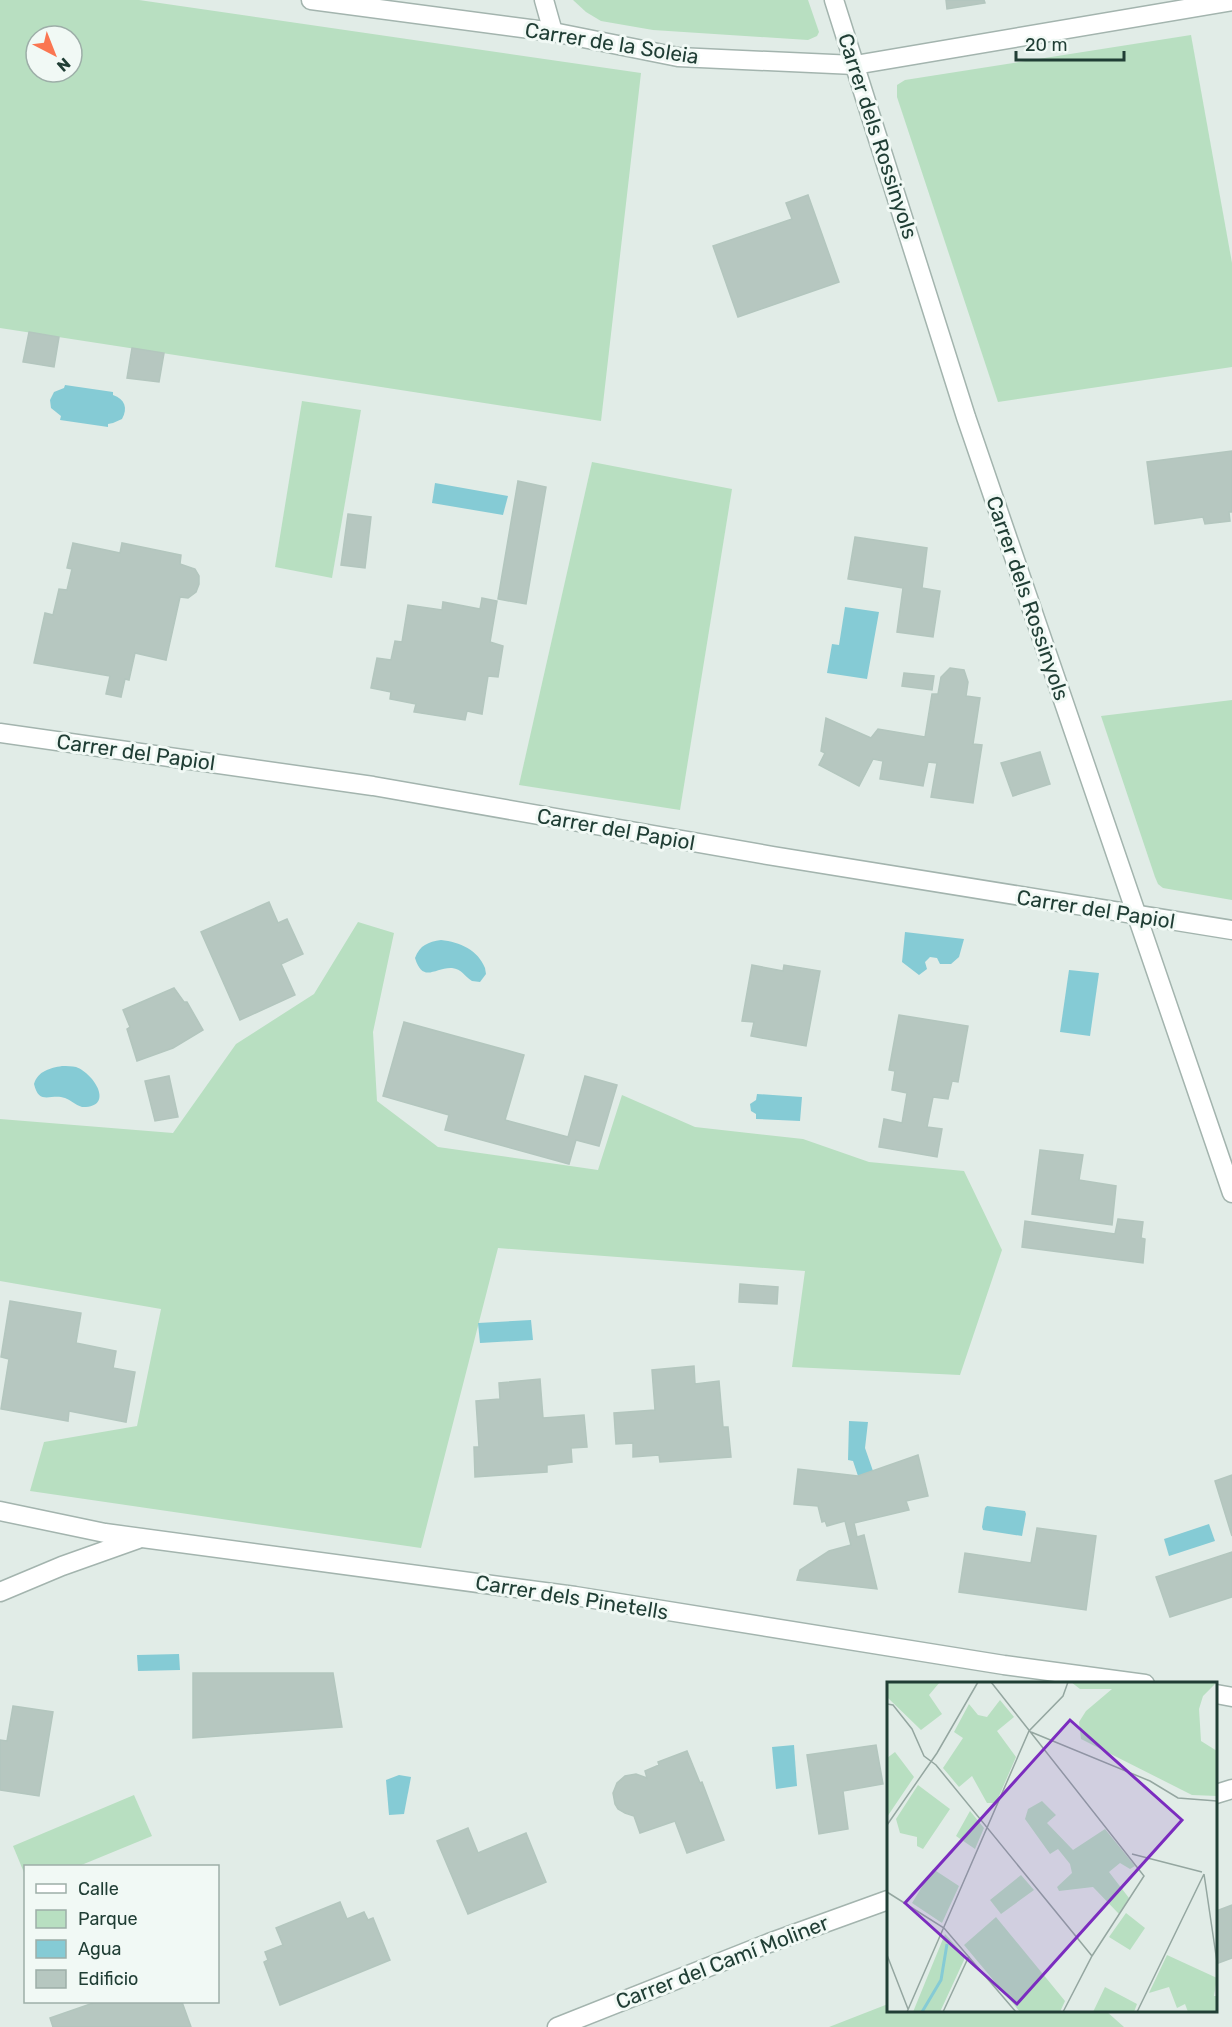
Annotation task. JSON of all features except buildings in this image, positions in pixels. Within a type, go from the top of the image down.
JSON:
[{"type":"street","name":"Carrer de la Soleia","points":[[311,0],[553,32],[678,57],[855,65],[1232,1]]},
{"type":"street","points":[[544,0],[553,32]]},
{"type":"street","name":"Carrer dels Rossinyols","points":[[834,0],[966,417],[1232,1193]]},
{"type":"street","name":"Carrer del Papiol","points":[[0,733],[373,786],[773,856],[1232,930]]},
{"type":"street","name":"Carrer dels Pinetells","points":[[0,1511],[105,1533],[574,1596],[1004,1665],[1136,1682]]},
{"type":"street","points":[[0,1592],[62,1566],[143,1538]]},
{"type":"street","points":[[1217,1694],[1232,1697]]},
{"type":"street","points":[[1217,1793],[1232,1789]]},
{"type":"street","name":"Carrer del Camí Moliner","points":[[557,2027],[769,1943],[887,1900]]},
{"type":"green space","points":[[0,0],[139,0],[641,73],[601,421],[0,328]]},
{"type":"green space","points":[[573,0],[808,0],[819,32],[817,36],[808,40],[653,30],[601,21],[586,12]]},
{"type":"green space","points":[[1191,35],[1232,263],[1232,367],[998,402],[897,97],[897,85],[905,80]]},
{"type":"green space","points":[[302,401],[361,410],[332,578],[275,567]]},
{"type":"green space","points":[[592,462],[732,489],[680,810],[519,785]]},
{"type":"green space","points":[[1232,700],[1232,900],[1163,888],[1155,877],[1101,716]]},
{"type":"green space","points":[[358,922],[394,933],[373,1032],[377,1101],[438,1147],[598,1170],[622,1095],[695,1127],[803,1139],[869,1162],[964,1171],[1002,1250],[960,1375],[792,1367],[805,1271],[498,1248],[421,1548],[30,1491],[44,1442],[137,1426],[161,1309],[0,1281],[0,1119],[173,1133],[236,1044],[314,994]]},
{"type":"green space","points":[[134,1795],[152,1836],[81,1865],[24,1865],[24,1873],[13,1846]]},
{"type":"green space","points":[[887,2004],[887,2012],[1107,2012],[1124,2027],[829,2027]]},
{"type":"water","points":[[65,385],[113,392],[113,395],[124,404],[125,411],[122,419],[108,424],[108,427],[60,420],[61,416],[51,408],[50,400],[54,392],[64,388]]},
{"type":"water","points":[[435,483],[508,496],[503,515],[432,503]]},
{"type":"water","points":[[845,607],[879,612],[867,679],[827,673],[832,644],[839,645]]},
{"type":"water","points":[[905,932],[964,939],[959,957],[951,964],[940,964],[937,958],[930,957],[925,962],[927,969],[919,975],[902,962]]},
{"type":"water","points":[[441,940],[468,948],[478,956],[486,974],[480,982],[472,981],[461,971],[452,968],[426,972],[418,966],[415,958],[419,950],[425,945]]},
{"type":"water","points":[[1069,970],[1099,973],[1090,1036],[1060,1032]]},
{"type":"water","points":[[62,1066],[76,1067],[90,1076],[98,1090],[100,1097],[98,1102],[92,1106],[82,1107],[65,1098],[39,1095],[34,1084],[38,1076],[49,1069]]},
{"type":"water","points":[[757,1094],[802,1097],[800,1121],[756,1119],[756,1114],[751,1111],[750,1104],[756,1100]]},
{"type":"water","points":[[531,1320],[533,1340],[480,1343],[478,1323]]},
{"type":"water","points":[[849,1421],[868,1422],[865,1448],[873,1471],[858,1476],[853,1461],[848,1460]]},
{"type":"water","points":[[987,1506],[1025,1511],[1022,1536],[983,1530]]},
{"type":"water","points":[[1209,1524],[1215,1541],[1169,1556],[1164,1539]]},
{"type":"water","points":[[179,1654],[180,1670],[138,1671],[137,1655]]},
{"type":"water","points":[[794,1745],[797,1786],[776,1789],[772,1747]]},
{"type":"water","points":[[399,1775],[411,1777],[404,1814],[389,1815],[386,1780]]}]
